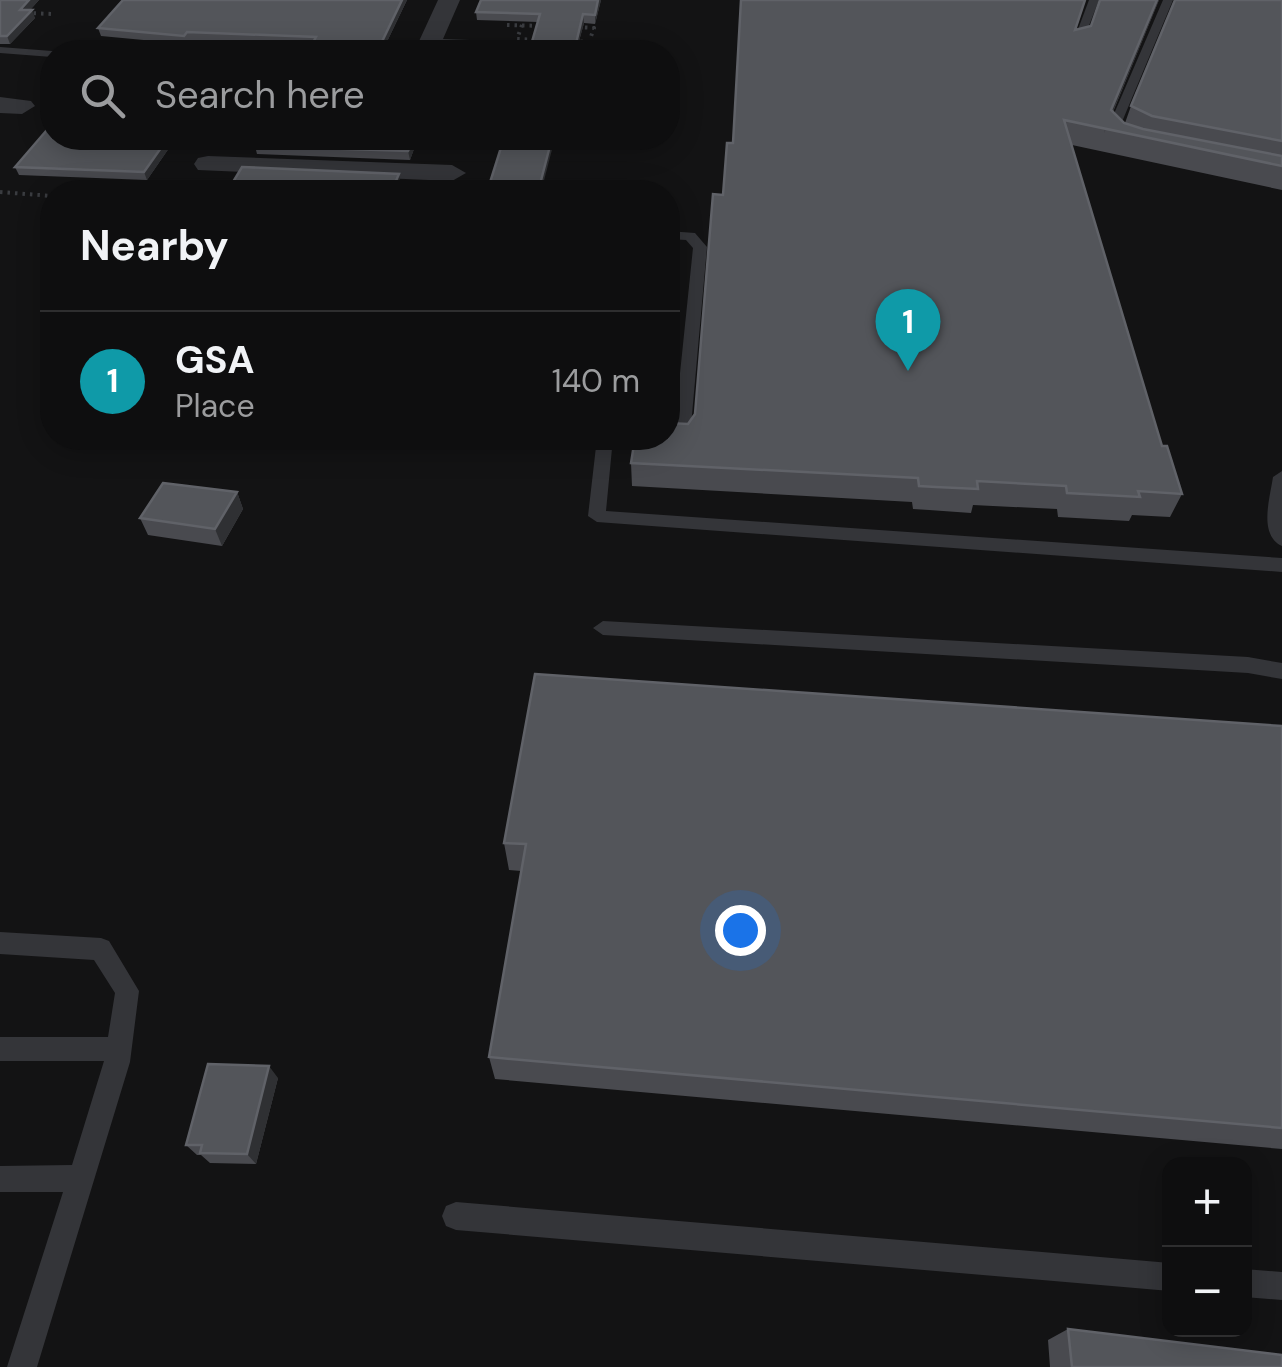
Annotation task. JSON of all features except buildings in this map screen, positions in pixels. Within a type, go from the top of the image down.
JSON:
[{"type":"street","points":[[431,40],[449,0]]},
{"type":"street","points":[[217,150],[201,175],[452,174]]},
{"type":"lane","points":[[1075,46],[1094,0]]},
{"type":"lane","points":[[1140,144],[1122,138],[1114,130],[1168,0]]},
{"type":"lane","points":[[0,50],[40,53]]},
{"type":"lane","points":[[680,236],[690,236],[700,246],[680,437]]},
{"type":"lane","points":[[604,450],[597,516],[1282,565]]},
{"type":"lane","points":[[1282,477],[1275,518],[1282,540]]},
{"type":"lane","points":[[603,628],[1248,665],[1282,671]]},
{"type":"lane","points":[[0,944],[102,949],[127,991],[118,1049],[22,1367]]},
{"type":"lane","points":[[0,1049],[118,1049]]},
{"type":"lane","points":[[0,1179],[81,1178]]},
{"type":"lane","points":[[456,1216],[1162,1276]]},
{"type":"lane","points":[[1252,1284],[1282,1286]]},
{"type":"path","points":[[18,13],[52,14]]},
{"type":"path","points":[[207,40],[218,25]]},
{"type":"path","points":[[503,25],[558,26]]},
{"type":"path","points":[[576,27],[594,28],[590,40]]},
{"type":"path","points":[[517,39],[553,40]]},
{"type":"path","points":[[0,192],[40,195]]},
{"type":"place","name":"GSA","points":[[908,371]]}]
